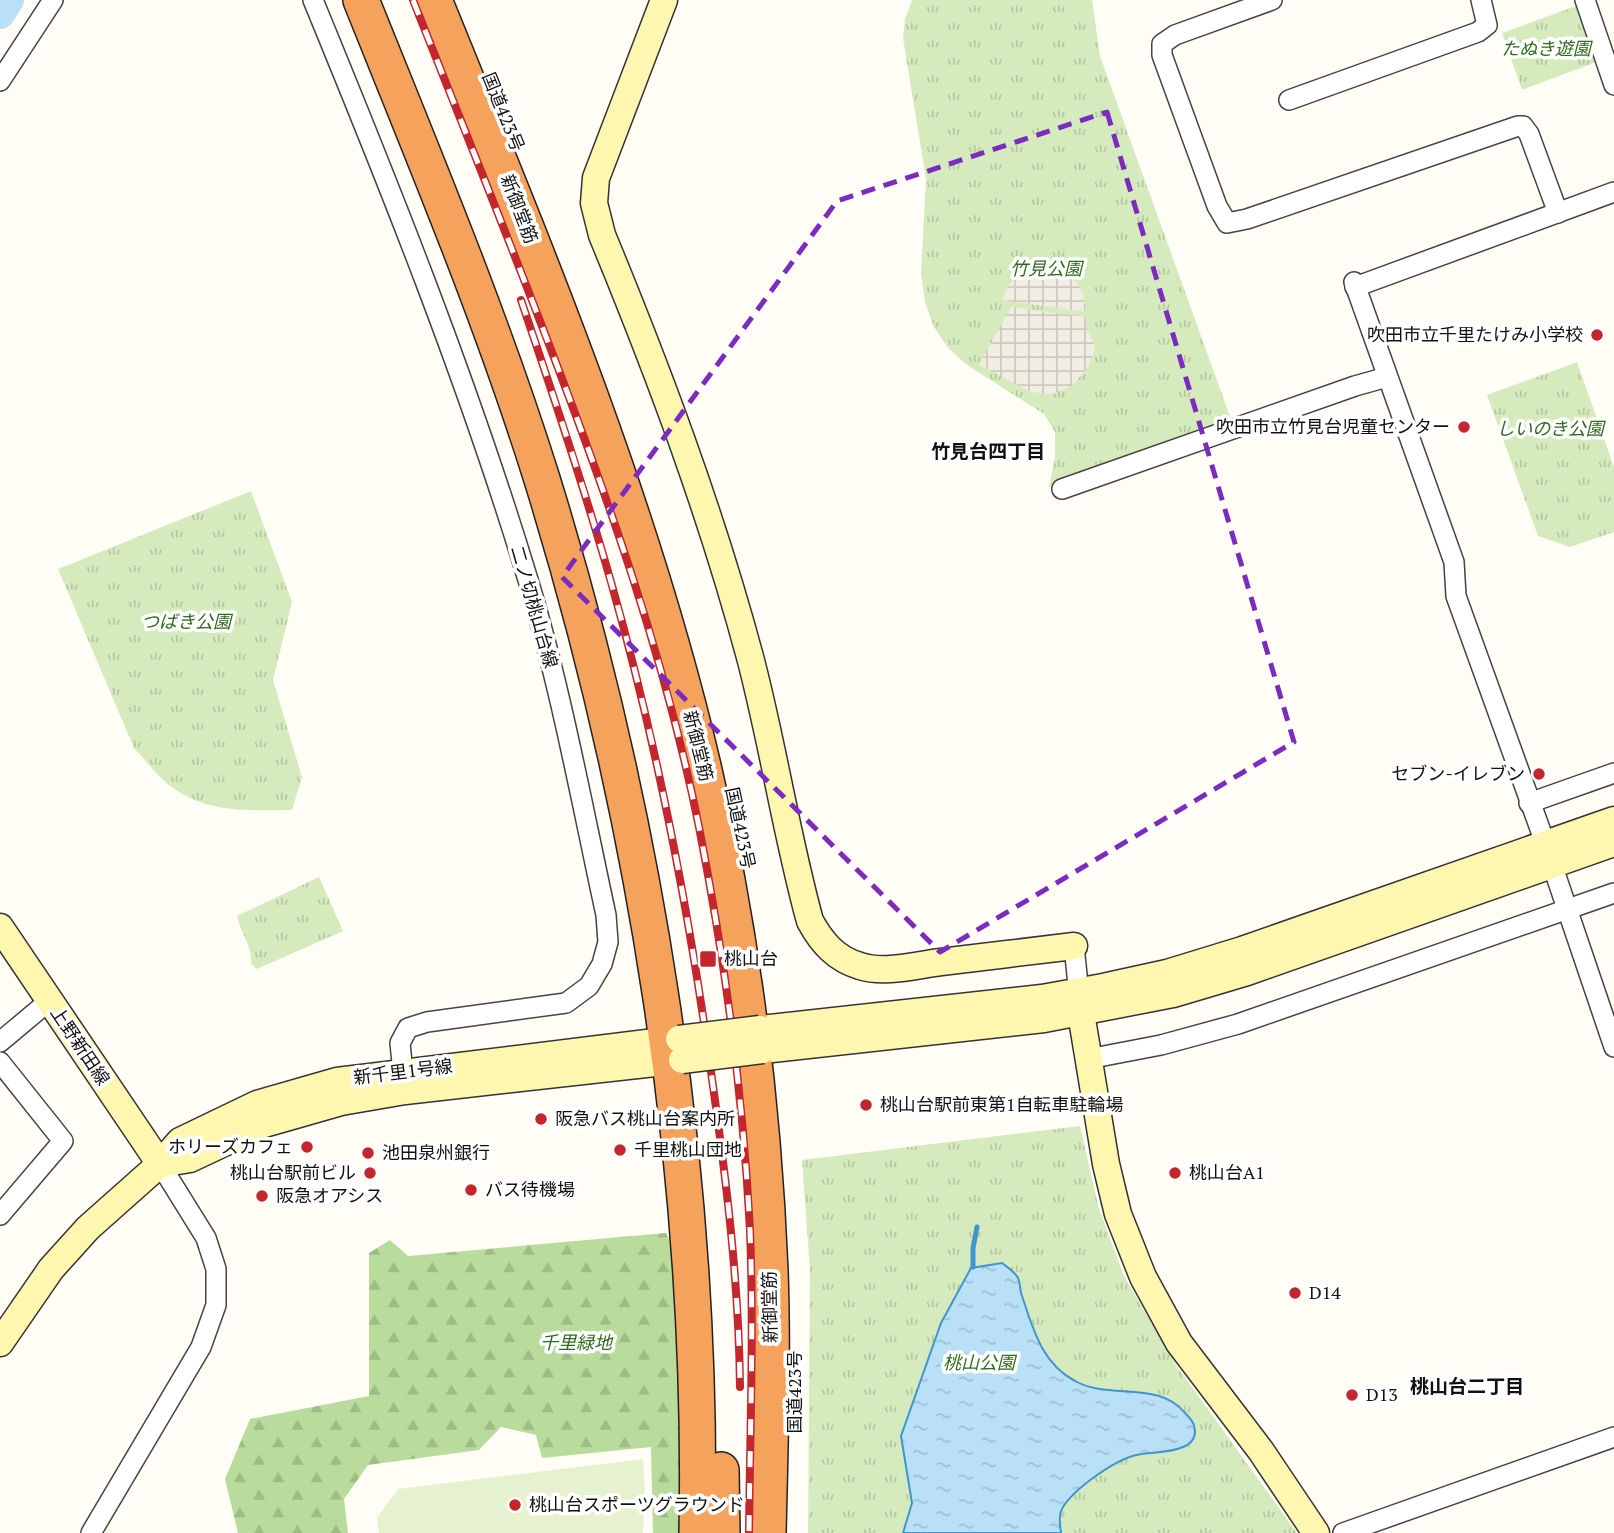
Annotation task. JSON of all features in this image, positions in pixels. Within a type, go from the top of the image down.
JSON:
[{"type":"highway","points":[[361,0],[485,312],[540,474],[575,594],[633,837],[674,1050],[697,1391],[697,1533]]},
{"type":"highway","points":[[384,0],[455,176],[559,469],[626,707],[655,833],[678,964],[693,1074],[715,1280],[721,1415],[722,1533]]},
{"type":"highway","name":"新御堂筋","points":[[434,0],[498,156],[612,456],[652,575],[704,767],[746,1000],[765,1185],[771,1346],[768,1533]]},
{"type":"highway","name":"国道423号","points":[[458,0],[569,277],[638,461],[673,570],[731,786],[748,869],[768,1039],[787,1159],[793,1268],[795,1415],[792,1533]]},
{"type":"highway","points":[[498,156],[569,277]]},
{"type":"highway","points":[[455,176],[485,312]]},
{"type":"street","points":[[0,81],[53,0]]},
{"type":"street","name":"二ノ切桃山台線","points":[[313,0],[475,418],[526,572],[558,692],[606,915],[608,942],[602,964],[589,986],[566,1003],[408,1027],[400,1043],[404,1081]]},
{"type":"street","points":[[664,0],[596,178],[594,203],[602,235],[683,441],[732,592],[775,760],[810,921],[820,939],[831,951],[849,962],[873,969],[1074,946],[1088,1059],[1106,1164],[1118,1214],[1143,1277],[1180,1343],[1261,1451],[1316,1533]]},
{"type":"street","points":[[1272,0],[1175,35],[1162,44],[1165,63],[1217,206],[1227,223],[1247,219],[1518,125],[1523,126],[1529,134],[1558,213]]},
{"type":"street","points":[[1289,100],[1478,32],[1487,25],[1481,0]]},
{"type":"street","points":[[1585,0],[1614,85]]},
{"type":"street","points":[[1614,192],[1354,284],[1454,562],[1455,596],[1614,1047]]},
{"type":"street","points":[[1062,489],[1387,377]]},
{"type":"street","points":[[1529,803],[1614,773]]},
{"type":"street","points":[[1548,854],[1614,820]]},
{"type":"street","points":[[1548,854],[1614,843]]},
{"type":"street","name":"新千里1号線","points":[[160,1164],[190,1159],[264,1124],[404,1081],[1080,1002],[1548,854]]},
{"type":"street","points":[[1088,1059],[1161,1045],[1238,1024],[1614,893]]},
{"type":"street","name":"上野新田線","points":[[0,927],[160,1164]]},
{"type":"street","points":[[0,1042],[49,1001]]},
{"type":"street","points":[[0,1062],[63,1141],[0,1214]]},
{"type":"street","points":[[0,1343],[51,1269],[88,1228],[160,1164],[206,1238],[216,1269],[216,1305],[201,1347],[91,1533]]},
{"type":"street","points":[[1343,1533],[1613,1443]]},
{"type":"highlighted area","points":[[1107,112],[1294,742],[940,952],[562,577],[837,201]]},
{"type":"green space","name":"竹見公園","points":[[912,0],[1092,0],[1100,56],[1232,422],[1049,487],[1055,457],[1055,432],[1044,414],[967,365],[948,348],[934,327],[925,302],[921,273],[926,179],[903,38],[905,19]]},
{"type":"green space","name":"たぬき遊園","points":[[1579,5],[1599,61],[1522,90],[1502,33]]},
{"type":"green space","name":"しいのき公園","points":[[1577,362],[1614,467],[1614,532],[1570,547],[1538,536],[1487,395]]},
{"type":"green space","name":"つばき公園","points":[[251,491],[292,602],[273,680],[302,777],[292,810],[218,807],[190,798],[159,776],[134,748],[58,569]]},
{"type":"green space","points":[[319,877],[343,931],[257,969],[251,964],[250,952],[237,916]]},
{"type":"green space","name":"桃山公園","points":[[1080,1126],[1099,1209],[1124,1276],[1176,1365],[1297,1533],[808,1533],[810,1269],[802,1160]]},
{"type":"green space","name":"千里緑地","points":[[666,1233],[673,1247],[682,1449],[680,1533],[653,1533],[651,1447],[542,1458],[536,1435],[501,1427],[479,1450],[368,1465],[344,1499],[348,1533],[238,1533],[225,1479],[250,1419],[369,1396],[369,1253],[390,1240],[408,1256]]},
{"type":"green space","name":"桃山台スポーツグラウンド","points":[[643,1459],[643,1533],[379,1533],[377,1517],[398,1489]]},
{"type":"shaded area","points":[[1040,267],[1066,273],[1076,282],[1083,293],[1085,312],[1002,300],[1016,277],[1027,270]]},
{"type":"shaded area","points":[[1011,307],[1086,317],[1086,328],[1095,346],[1094,352],[1088,367],[1072,386],[1052,394],[1031,392],[979,365]]},
{"type":"water","points":[[1002,1263],[1018,1278],[1030,1319],[1040,1343],[1054,1365],[1075,1381],[1088,1386],[1148,1393],[1174,1403],[1193,1423],[1194,1436],[1190,1443],[1183,1447],[1127,1458],[1096,1476],[1061,1510],[1061,1533],[903,1533],[912,1503],[901,1436],[941,1323],[971,1268]]},
{"type":"waterway","points":[[0,14],[9,0]]},
{"type":"waterway","points":[[973,1267],[977,1227]]},
{"type":"railway","points":[[413,0],[529,292],[612,516],[652,639],[699,827],[732,1028],[743,1129],[751,1268],[749,1533]]},
{"type":"railway","points":[[521,300],[611,582],[644,706],[671,832],[704,1022],[723,1161],[735,1274],[740,1387]]},
{"type":"place","name":"吹田市立千里たけみ小学校","points":[[1597,335]]},
{"type":"place","name":"吹田市立竹見台児童センター","points":[[1464,427]]},
{"type":"place","name":"セブン-イレブン","points":[[1539,774]]},
{"type":"place","name":"桃山台","points":[[708,959]]},
{"type":"place","name":"桃山台駅前東第1自転車駐輪場","points":[[866,1105]]},
{"type":"place","name":"阪急バス桃山台案内所","points":[[541,1119]]},
{"type":"place","name":"ホリーズカフェ","points":[[307,1147]]},
{"type":"place","name":"千里桃山団地","points":[[620,1150]]},
{"type":"place","name":"池田泉州銀行","points":[[368,1153]]},
{"type":"place","name":"桃山台駅前ビル","points":[[370,1173]]},
{"type":"place","name":"桃山台A1","points":[[1175,1173]]},
{"type":"place","name":"バス待機場","points":[[471,1190]]},
{"type":"place","name":"阪急オアシス","points":[[262,1196]]},
{"type":"place","name":"D14","points":[[1295,1293]]},
{"type":"place","name":"D13","points":[[1352,1395]]},
{"type":"place","name":"桃山台スポーツグラウンド","points":[[515,1505]]},
{"type":"district","name":"竹見台四丁目","points":[[988,451]]},
{"type":"district","name":"桃山台二丁目","points":[[1467,1386]]}]
